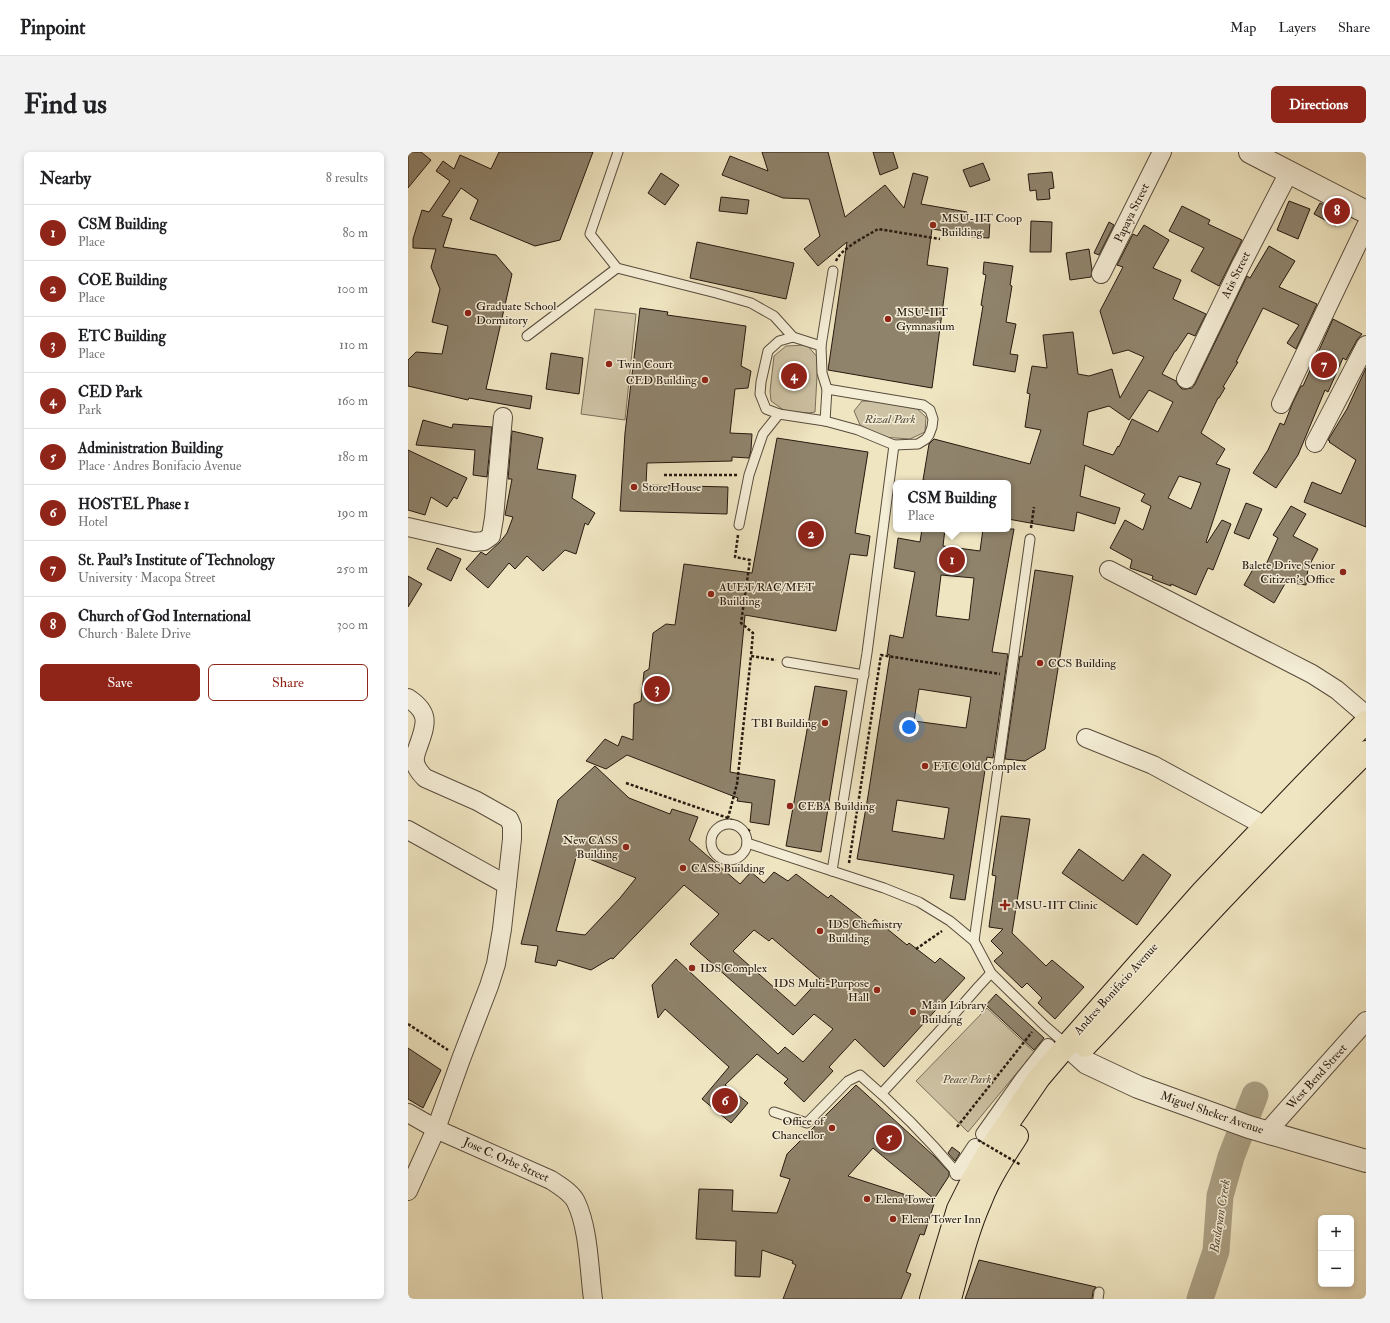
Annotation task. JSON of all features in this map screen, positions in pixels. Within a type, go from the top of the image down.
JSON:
[{"type":"highway","name":"Andres Bonifacio Avenue","points":[[931,1299],[958,1209],[964,1177],[991,1148],[1039,1078],[1064,1048],[1203,891],[1366,722]]},
{"type":"highway","name":"Andres Bonifacio Avenue","points":[[950,1299],[972,1223],[981,1198],[1004,1155],[1046,1094],[1064,1048],[1131,998],[1279,839],[1366,752]]},
{"type":"street","name":"Papaya Street","points":[[1101,274],[1162,152]]},
{"type":"street","points":[[1250,152],[1366,212]]},
{"type":"street","name":"Atis Street","points":[[1186,379],[1289,172]]},
{"type":"street","points":[[1281,404],[1366,226]]},
{"type":"street","points":[[1315,443],[1366,345]]},
{"type":"street","points":[[408,527],[474,542],[484,541],[491,536],[503,417]]},
{"type":"street","points":[[1109,570],[1312,674],[1337,690],[1366,715]]},
{"type":"street","points":[[408,698],[417,704],[422,711],[424,721],[424,729],[416,753],[415,762],[420,773],[425,778],[477,801],[509,819],[513,832],[508,885],[496,964],[436,1129],[408,1190]]},
{"type":"street","points":[[1086,738],[1153,765],[1266,826]]},
{"type":"street","points":[[408,830],[508,885]]},
{"type":"street","name":"West Bend Street","points":[[1249,1127],[1366,1021]]},
{"type":"street","points":[[964,1177],[979,1140],[1022,1079],[1064,1048]]},
{"type":"street","name":"Miguel Sheker Avenue","points":[[1064,1048],[1087,1063],[1138,1087],[1249,1127],[1366,1161]]},
{"type":"street","name":"Jose C. Orbe Street","points":[[408,1112],[436,1129],[552,1180],[567,1191],[576,1201],[584,1228],[592,1299]]},
{"type":"lane","points":[[618,152],[590,234],[617,268],[751,303],[774,316],[793,337],[820,346]]},
{"type":"lane","points":[[527,336],[617,268]]},
{"type":"lane","points":[[825,421],[827,389],[822,373],[820,346],[833,271]]},
{"type":"lane","points":[[793,337],[778,341],[768,352],[761,382],[760,394],[766,409],[779,414],[825,421],[858,430],[894,445],[918,444],[930,435],[933,419],[930,410],[923,405],[827,389]]},
{"type":"lane","points":[[740,525],[749,476],[763,434],[779,414]]},
{"type":"lane","points":[[832,871],[864,675],[894,445]]},
{"type":"lane","points":[[974,941],[1030,539]]},
{"type":"lane","points":[[787,662],[864,675]]},
{"type":"lane","points":[[747,843],[884,888],[919,902],[950,921],[974,941],[991,973],[1045,1026],[1064,1048]]},
{"type":"lane","points":[[882,1093],[991,973]]},
{"type":"lane","points":[[774,1112],[807,1123],[848,1081],[860,1075],[882,1093],[964,1177]]},
{"type":"path","points":[[833,271],[838,256],[878,229],[940,239]]},
{"type":"path","points":[[664,475],[749,476]]},
{"type":"path","points":[[1030,539],[1034,508]]},
{"type":"path","points":[[728,818],[738,784],[753,633],[741,623],[750,560],[735,557],[740,525]]},
{"type":"path","points":[[849,863],[881,654],[1002,674]]},
{"type":"path","points":[[751,656],[787,662]]},
{"type":"path","points":[[626,783],[728,818],[754,833]]},
{"type":"path","points":[[916,949],[942,931]]},
{"type":"path","points":[[408,1024],[461,1059]]},
{"type":"path","points":[[957,1127],[1032,1032]]},
{"type":"path","points":[[979,1140],[1021,1165]]},
{"type":"green space","name":"Twin Court","points":[[595,309],[636,314],[625,420],[581,414]]},
{"type":"green space","points":[[807,345],[818,358],[815,412],[785,411],[771,401],[770,391],[774,356],[786,346]]},
{"type":"green space","name":"Rizal Park","points":[[862,401],[891,401],[914,406],[926,417],[925,432],[910,439],[882,437],[860,425],[854,411]]},
{"type":"green space","name":"Peace Park","points":[[987,1008],[1034,1052],[968,1132],[916,1081]]},
{"type":"building","points":[[408,152],[421,152],[431,160],[408,188]]},
{"type":"building","points":[[499,152],[593,152],[560,240],[535,246],[470,219],[478,200],[461,188],[442,216],[452,219],[443,247],[496,255],[512,274],[486,389],[532,396],[530,409],[469,398],[468,400],[408,386],[408,360],[416,352],[442,354],[448,326],[432,322],[440,289],[431,267],[436,249],[413,248],[413,239],[422,210],[429,212],[450,181],[436,171],[443,161],[454,169],[460,155],[491,169]]},
{"type":"building","points":[[762,152],[828,152],[845,217],[885,185],[904,208],[913,173],[928,177],[921,204],[967,212],[967,219],[990,220],[989,238],[971,237],[971,235],[932,229],[927,265],[948,268],[932,388],[828,370],[847,242],[818,266],[804,249],[820,236],[809,199],[783,198],[722,175],[730,156],[768,171]]},
{"type":"building","points":[[873,152],[893,152],[898,168],[880,175]]},
{"type":"building","points":[[983,163],[990,180],[970,187],[963,170]]},
{"type":"building","points":[[1052,172],[1054,188],[1049,189],[1050,199],[1037,200],[1036,190],[1030,191],[1028,174]]},
{"type":"building","points":[[661,173],[679,185],[665,205],[648,193]]},
{"type":"building","points":[[721,197],[749,200],[747,214],[719,211]]},
{"type":"building","points":[[1289,201],[1310,209],[1298,239],[1277,230]]},
{"type":"building","points":[[1320,203],[1343,214],[1336,226],[1314,214]]},
{"type":"building","points":[[1182,206],[1210,220],[1208,224],[1242,240],[1219,286],[1191,271],[1204,248],[1169,231]]},
{"type":"building","points":[[1031,221],[1052,222],[1051,252],[1030,252]]},
{"type":"building","points":[[1109,222],[1114,225],[1099,255],[1094,253]]},
{"type":"building","points":[[1144,225],[1169,240],[1153,268],[1181,280],[1173,299],[1206,314],[1195,336],[1188,333],[1175,351],[1162,374],[1176,381],[1182,389],[1192,388],[1195,384],[1247,276],[1250,278],[1269,246],[1295,261],[1279,287],[1317,304],[1296,349],[1287,343],[1299,325],[1263,308],[1236,362],[1238,362],[1223,387],[1225,388],[1218,398],[1201,433],[1225,449],[1216,464],[1230,469],[1206,542],[1207,543],[1222,520],[1231,524],[1213,570],[1208,568],[1196,595],[1171,584],[1171,586],[1152,579],[1153,576],[1130,568],[1132,560],[1110,548],[1125,520],[1143,530],[1151,506],[1141,501],[1145,494],[1085,465],[1080,496],[1120,508],[1115,524],[1077,512],[1074,531],[1011,520],[1011,480],[923,480],[929,444],[934,439],[1030,464],[1041,430],[1025,427],[1030,394],[1027,393],[1032,366],[1047,368],[1043,335],[1073,332],[1078,374],[1089,376],[1112,369],[1120,398],[1144,357],[1128,350],[1113,354],[1100,311],[1123,267],[1117,265],[1133,234],[1137,236]],"holes":[[[1149,390],[1173,402],[1158,432],[1132,419],[1119,447],[1118,446],[1113,455],[1083,445],[1088,412],[1109,406],[1129,420]],[[1179,476],[1201,483],[1191,509],[1168,498]]]},
{"type":"building","points":[[697,242],[794,263],[786,299],[690,278]]},
{"type":"building","points":[[1089,249],[1092,270],[1091,277],[1070,280],[1066,253]]},
{"type":"building","points":[[984,262],[1013,266],[1010,285],[1012,286],[1006,322],[1016,324],[1010,354],[1018,355],[1015,372],[973,365],[983,306],[981,305],[986,275],[983,274]]},
{"type":"building","points":[[640,308],[668,312],[667,315],[746,326],[741,366],[751,371],[748,388],[735,389],[730,433],[752,434],[749,458],[732,457],[732,461],[647,463],[646,485],[728,487],[727,514],[620,511],[625,433]]},
{"type":"building","points":[[1333,319],[1362,334],[1346,360],[1343,358],[1328,392],[1325,390],[1298,455],[1276,488],[1253,473],[1268,450],[1280,423],[1284,425],[1293,402],[1301,386],[1303,386]]},
{"type":"building","points":[[551,353],[583,358],[579,394],[546,389]]},
{"type":"building","points":[[1366,368],[1366,527],[1304,502],[1312,482],[1341,494],[1356,460],[1328,440],[1347,409]]},
{"type":"building","points":[[423,420],[452,428],[453,424],[492,427],[487,477],[473,475],[475,450],[416,445]]},
{"type":"building","points":[[512,431],[543,438],[537,469],[576,475],[572,498],[595,513],[588,525],[585,523],[576,554],[565,550],[543,571],[527,556],[515,569],[509,563],[488,588],[466,569],[481,552],[486,555],[500,542],[507,533],[513,517],[505,515],[512,479],[508,479]]},
{"type":"building","points":[[777,438],[868,452],[855,533],[870,536],[867,556],[850,554],[836,631],[745,615],[730,772],[775,780],[769,825],[750,822],[752,803],[737,801],[738,798],[627,755],[606,769],[586,761],[605,739],[618,746],[622,736],[633,740],[634,704],[641,701],[644,672],[649,669],[653,633],[666,624],[675,625],[684,564],[752,573]]},
{"type":"building","points":[[408,450],[467,478],[457,499],[454,497],[447,507],[431,497],[425,515],[408,510]]},
{"type":"building","points":[[1246,503],[1262,509],[1249,539],[1234,533]]},
{"type":"building","points":[[1291,506],[1306,514],[1293,536],[1318,549],[1308,568],[1306,585],[1286,582],[1274,603],[1244,585],[1256,564],[1264,569],[1278,538],[1273,535]]},
{"type":"building","name":"ETC Old Complex","points":[[1011,529],[1014,529],[992,652],[1008,654],[993,758],[987,757],[965,900],[950,898],[954,875],[857,859],[890,655],[887,654],[890,635],[903,638],[915,572],[894,568],[898,538],[920,542],[922,532],[945,532],[943,546],[980,551],[983,532],[1011,532]],"holes":[[[941,575],[974,578],[969,620],[936,616]],[[919,689],[971,697],[966,728],[914,721]],[[897,800],[949,808],[944,839],[892,831]]]},
{"type":"building","points":[[437,548],[461,559],[451,581],[427,569]]},
{"type":"building","name":"CCS Building","points":[[1035,570],[1073,576],[1045,749],[1025,761],[1005,759],[1020,656],[1022,657]]},
{"type":"building","points":[[408,576],[422,584],[408,607]]},
{"type":"building","points":[[815,686],[847,691],[821,852],[786,846]]},
{"type":"building","points":[[595,766],[629,798],[670,814],[672,809],[698,817],[689,840],[740,884],[751,872],[764,883],[774,872],[788,881],[796,874],[828,898],[831,895],[870,925],[875,919],[907,945],[909,943],[935,963],[940,958],[965,978],[884,1067],[855,1039],[829,1067],[833,1071],[804,1102],[784,1083],[788,1079],[757,1054],[725,1085],[748,1103],[731,1123],[702,1099],[729,1067],[665,1009],[658,1018],[652,985],[676,959],[778,1054],[785,1047],[803,1062],[833,1029],[814,1014],[793,1035],[690,944],[719,914],[684,885],[613,959],[611,958],[591,970],[558,960],[556,966],[535,962],[538,946],[521,944],[558,800]],"holes":[[[577,854],[636,878],[620,898],[585,935],[556,931]],[[754,930],[769,941],[772,938],[820,979],[795,1006],[733,951]]]},
{"type":"building","points":[[1001,816],[1030,819],[1012,933],[1046,966],[1052,960],[1084,987],[1055,1019],[1038,1003],[1042,998],[1027,983],[1022,988],[994,961],[1003,953],[991,941],[1003,929],[989,927],[996,876],[992,875]]},
{"type":"building","points":[[1079,849],[1123,881],[1143,854],[1171,875],[1137,925],[1062,873]]},
{"type":"building","points":[[996,994],[1044,1038],[1034,1050],[986,1005]]},
{"type":"building","points":[[408,1048],[441,1070],[423,1108],[408,1099]]},
{"type":"building","points":[[856,1085],[935,1157],[949,1172],[949,1176],[934,1199],[873,1148],[848,1176],[934,1204],[924,1235],[920,1234],[906,1272],[911,1274],[901,1299],[783,1299],[796,1265],[792,1263],[793,1261],[762,1250],[760,1277],[735,1276],[736,1241],[696,1239],[699,1189],[733,1190],[732,1211],[777,1213],[790,1179],[780,1176],[787,1154]]},
{"type":"building","points":[[952,1147],[960,1153],[955,1161],[948,1153]]},
{"type":"building","points":[[979,1260],[1096,1287],[1093,1291],[1092,1299],[965,1299]]},
{"type":"waterway","name":"Baslayan Creek","points":[[1200,1299],[1216,1251],[1220,1196],[1231,1157],[1255,1095]]},
{"type":"place","name":"Church of God International","points":[[1337,211]]},
{"type":"place","name":"MSU-IIT Coop Building","points":[[933,225]]},
{"type":"place","name":"Graduate School Dormitory","points":[[468,313]]},
{"type":"place","name":"MSU-IIT Gymnasium","points":[[888,319]]},
{"type":"place","name":"Twin Court","points":[[609,364]]},
{"type":"place","name":"St. Paul's Institute of Technology","points":[[1324,365]]},
{"type":"place","name":"CED Park","points":[[794,376]]},
{"type":"place","name":"CED Building","points":[[705,380]]},
{"type":"place","name":"Store House","points":[[634,487]]},
{"type":"place","name":"COE Building","points":[[811,534]]},
{"type":"place","name":"CSM Building","points":[[952,560]]},
{"type":"place","name":"Balete Drive Senior Citizen's Office","points":[[1343,572]]},
{"type":"place","name":"AUET/RAC/MET Building","points":[[711,594]]},
{"type":"place","name":"CCS Building","points":[[1040,663]]},
{"type":"place","name":"ETC Building","points":[[657,689]]},
{"type":"place","name":"TBI Building","points":[[825,723]]},
{"type":"place","name":"ETC Old Complex","points":[[925,766]]},
{"type":"place","name":"CEBA Building","points":[[790,806]]},
{"type":"place","name":"New CASS Building","points":[[626,847]]},
{"type":"place","name":"CASS Building","points":[[683,868]]},
{"type":"place","name":"MSU-IIT Clinic","points":[[1005,905]]},
{"type":"place","name":"IDS Chemistry Building","points":[[820,931]]},
{"type":"place","name":"IDS Complex","points":[[692,968]]},
{"type":"place","name":"IDS Multi-Purpose Hall","points":[[877,990]]},
{"type":"place","name":"Main Library Building","points":[[913,1012]]},
{"type":"place","name":"HOSTEL Phase 1","points":[[725,1101]]},
{"type":"place","name":"Office of Chancellor","points":[[832,1128]]},
{"type":"place","name":"Administration Building","points":[[889,1138]]},
{"type":"place","name":"Elena Tower","points":[[867,1199]]},
{"type":"place","name":"Elena Tower Inn","points":[[893,1219]]}]
